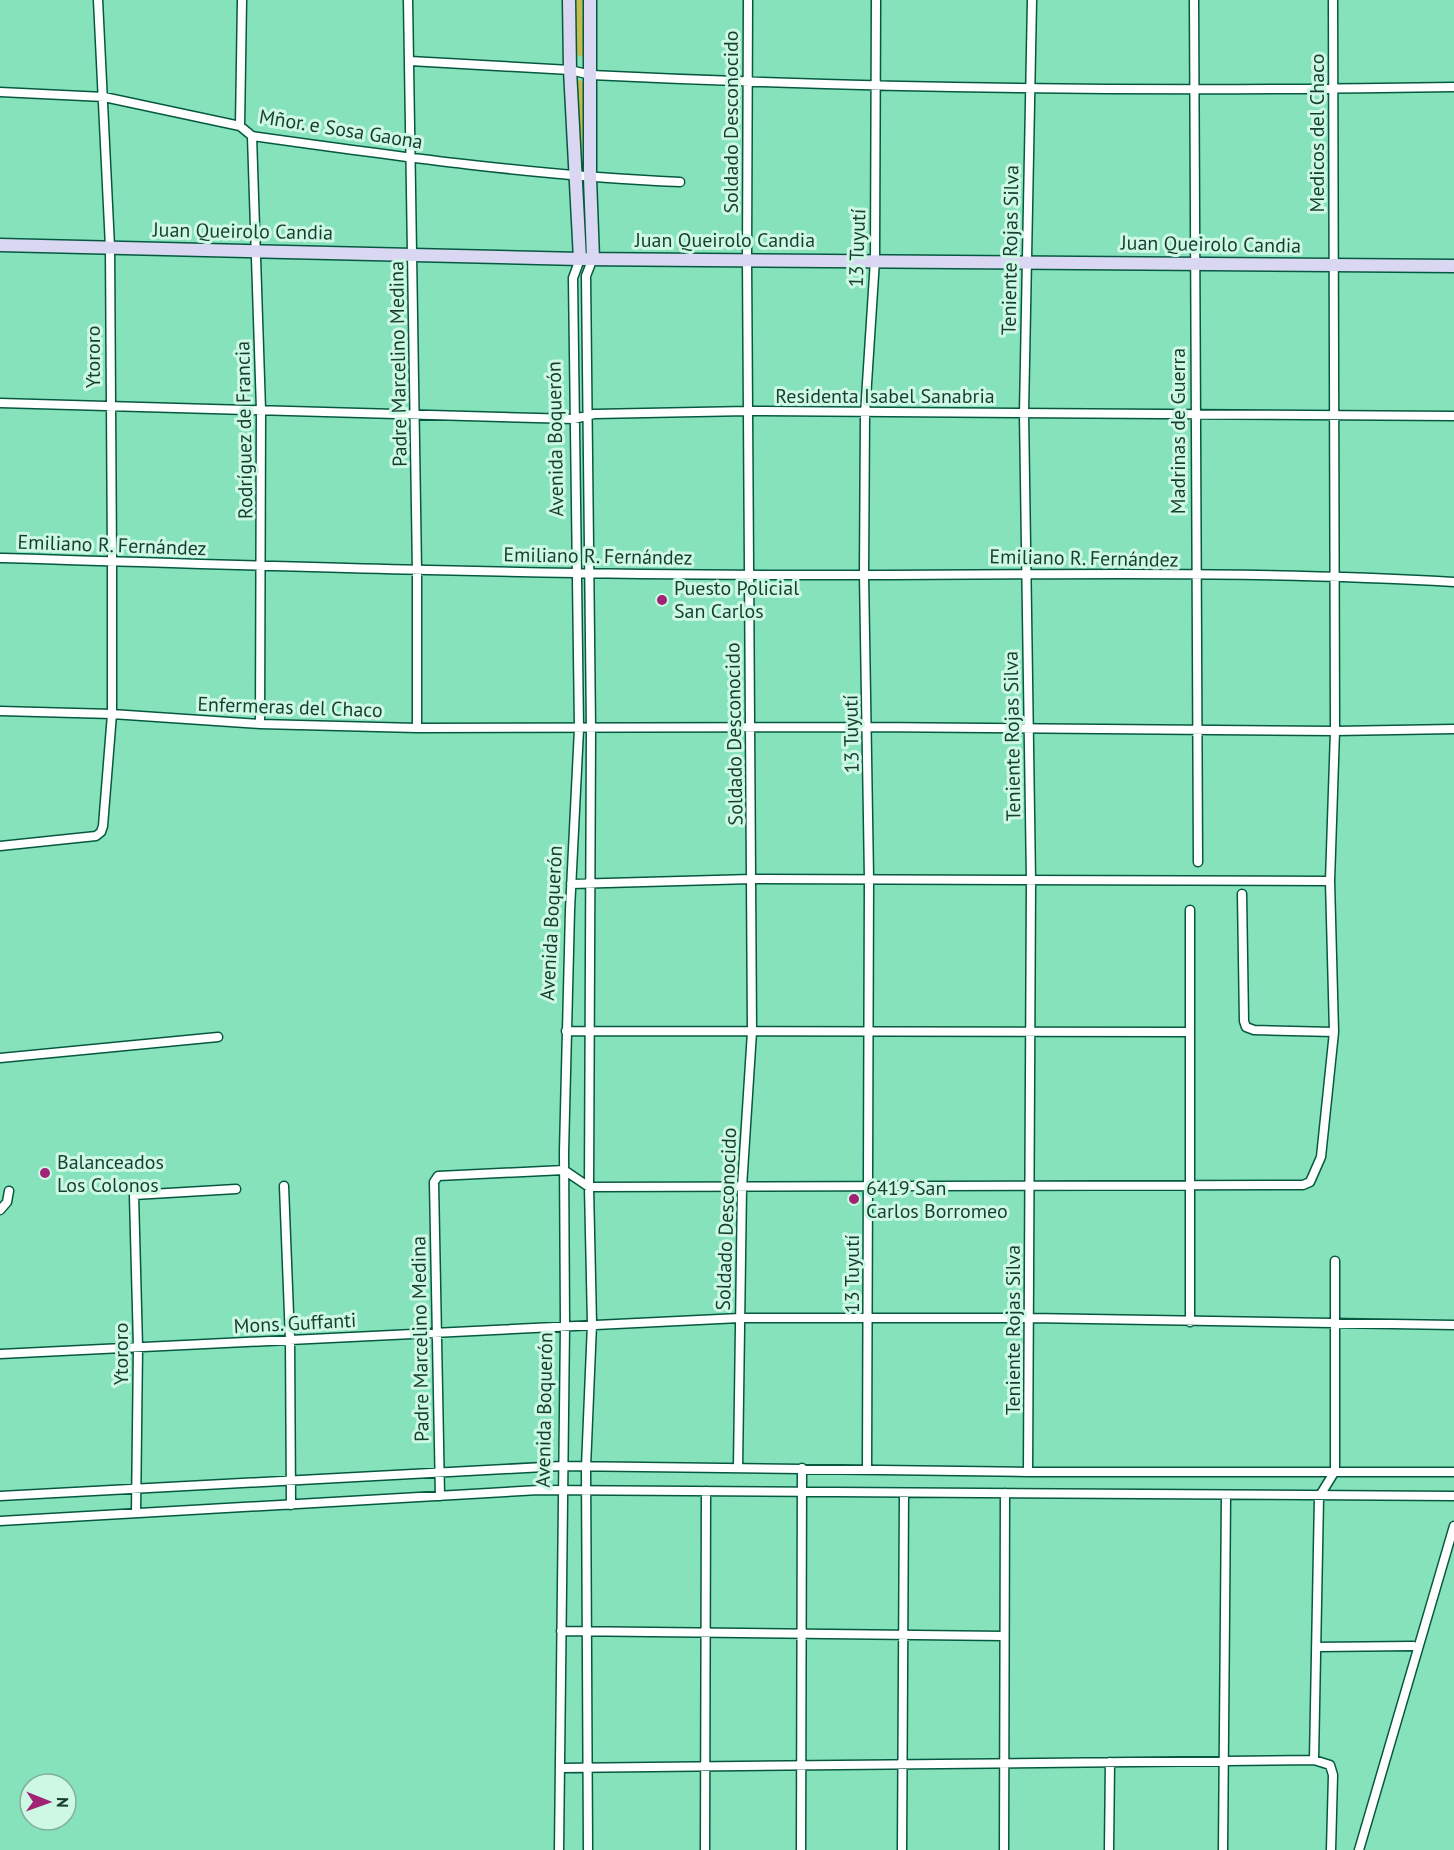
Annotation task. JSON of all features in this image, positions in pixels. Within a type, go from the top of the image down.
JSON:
[{"type":"street","name":"Ytororo","points":[[0,846],[82,838],[101,832],[112,714],[112,561],[110,247],[98,0]]},
{"type":"street","points":[[240,126],[242,0]]},
{"type":"street","name":"Padre Marcelino Medina","points":[[408,0],[417,571],[417,728]]},
{"type":"street","name":"Avenida Boquerón","points":[[559,1850],[566,1031],[579,729],[573,278],[586,259],[576,177],[569,0]]},
{"type":"street","name":"Avenida Boquerón","points":[[588,1850],[589,1632],[586,1467],[592,1324],[589,1187],[591,729],[586,259],[590,178],[590,0]]},
{"type":"street","name":"Soldado Desconocido","points":[[738,1468],[742,1186],[752,1032],[747,259],[748,0]]},
{"type":"street","name":"13 Tuyutí","points":[[867,1468],[869,878],[864,575],[865,414],[875,260],[876,0]]},
{"type":"street","name":"Teniente Rojas Silva","points":[[1028,1472],[1031,881],[1024,414],[1032,0]]},
{"type":"street","name":"Madrinas de Guerra","points":[[1194,0],[1198,862]]},
{"type":"street","name":"Medicos del Chaco","points":[[1189,1187],[1303,1185],[1310,1182],[1322,1157],[1334,1032],[1330,881],[1335,731],[1333,0]]},
{"type":"street","points":[[410,62],[570,70],[591,75],[876,87],[1031,89],[1454,87]]},
{"type":"street","name":"Mñor. e Sosa Gaona","points":[[0,92],[104,97],[240,126],[252,136],[410,158],[576,177],[680,182]]},
{"type":"street","name":"Rodríguez de Francia","points":[[252,136],[258,250],[261,410],[260,724]]},
{"type":"street","name":"Juan Queirolo Candia","points":[[0,245],[586,259],[1454,266]]},
{"type":"street","name":"Residenta Isabel Sanabria","points":[[0,403],[110,404],[574,419],[587,416],[748,411],[865,414],[1195,412],[1454,416]]},
{"type":"street","name":"Emiliano R. Fernández","points":[[0,558],[417,571],[749,575],[1026,572],[1454,582]]},
{"type":"street","name":"Enfermeras del Chaco","points":[[0,711],[112,714],[260,724],[417,728],[868,727],[1335,731],[1454,729]]},
{"type":"street","points":[[571,884],[869,878],[1031,881],[1330,881]]},
{"type":"street","points":[[1242,894],[1244,1022],[1246,1027],[1254,1030],[1334,1032]]},
{"type":"street","points":[[1190,910],[1190,1322]]},
{"type":"street","points":[[566,1031],[868,1031],[1031,1034],[1098,1030],[1190,1032]]},
{"type":"street","points":[[0,1058],[218,1037]]},
{"type":"street","points":[[564,1170],[589,1187],[1189,1187]]},
{"type":"street","name":"Padre Marcelino Medina","points":[[440,1496],[438,1472],[439,1332],[434,1182],[438,1176],[564,1170]]},
{"type":"street","points":[[284,1186],[290,1340],[291,1505]]},
{"type":"street","name":"Ytororo","points":[[136,1514],[138,1347],[134,1195],[236,1189]]},
{"type":"street","points":[[0,1210],[7,1202],[9,1191]]},
{"type":"street","points":[[1314,1760],[1320,1496],[1335,1471],[1335,1261]]},
{"type":"street","name":"Mons. Guffanti","points":[[0,1354],[740,1318],[1030,1318],[1454,1325]]},
{"type":"street","points":[[0,1496],[562,1466],[867,1468],[1028,1472],[1454,1472]]},
{"type":"street","points":[[801,1850],[802,1468]]},
{"type":"street","points":[[0,1521],[562,1490],[1454,1497]]},
{"type":"street","points":[[705,1850],[706,1491]]},
{"type":"street","points":[[902,1850],[904,1493]]},
{"type":"street","points":[[1004,1850],[1005,1493]]},
{"type":"street","points":[[1223,1850],[1226,1495]]},
{"type":"street","points":[[1359,1850],[1454,1526]]},
{"type":"street","points":[[561,1631],[801,1635],[903,1633],[1004,1636]]},
{"type":"street","points":[[1316,1647],[1413,1646]]},
{"type":"street","points":[[560,1768],[1314,1760],[1330,1765],[1333,1775],[1331,1850]]},
{"type":"street","points":[[1109,1850],[1110,1762]]},
{"type":"shaded area","points":[[574,0],[585,0],[585,54],[581,57],[574,53]]},
{"type":"shaded area","points":[[578,79],[585,83],[581,173],[575,80]]},
{"type":"place","name":"Puesto Policial San Carlos","points":[[662,600]]},
{"type":"place","name":"Balanceados Los Colonos","points":[[45,1173]]},
{"type":"place","name":"6419 San Carlos Borromeo","points":[[854,1199]]}]
